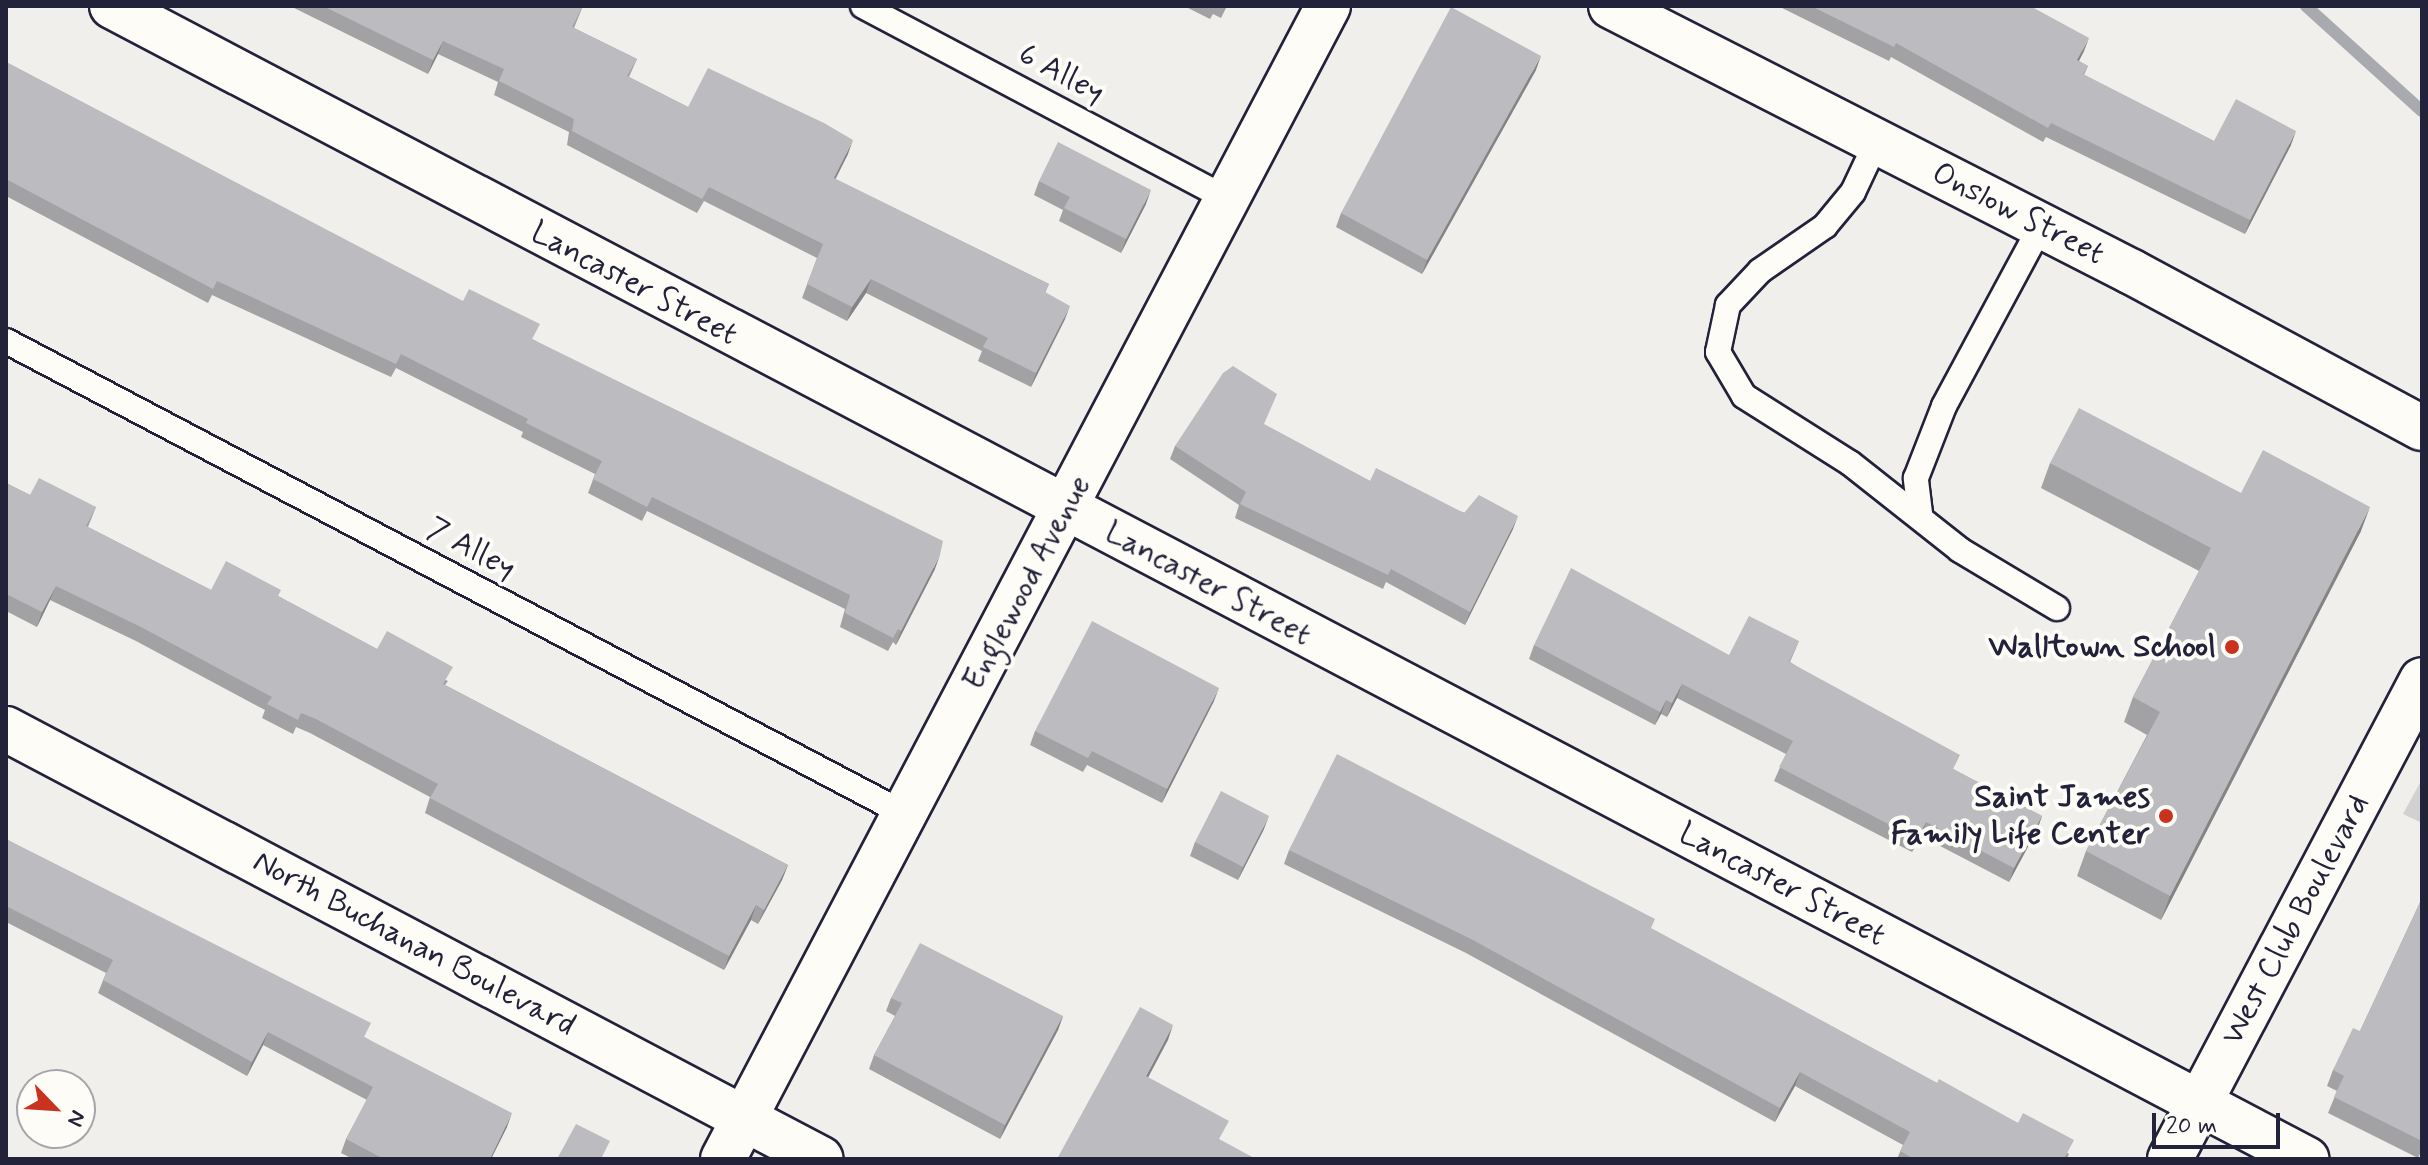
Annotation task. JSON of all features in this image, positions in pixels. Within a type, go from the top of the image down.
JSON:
[{"type":"street","name":"Lancaster Street","points":[[112,6],[2306,1159]]},
{"type":"street","name":"Englewood Avenue","points":[[723,1159],[1328,6]]},
{"type":"street","name":"Onslow Street","points":[[1611,6],[2041,226],[2422,428]]},
{"type":"street","name":"West Club Boulevard","points":[[2170,1159],[2422,680]]},
{"type":"street","name":"North Buchanan Boulevard","points":[[6,729],[821,1159]]},
{"type":"lane","name":"6 Alley","points":[[863,6],[1228,199]]},
{"type":"lane","points":[[1877,141],[1853,192],[1825,226],[1760,271],[1728,305],[1718,352],[1744,396],[1920,513],[1960,550],[2057,608]]},
{"type":"lane","points":[[1920,513],[1916,478],[1944,406],[2041,226]]},
{"type":"lane","name":"7 Alley","points":[[6,341],[905,814]]},
{"type":"shaded area","points":[[2422,779],[2422,823],[2403,814]]},
{"type":"building","points":[[323,6],[583,6],[572,27],[637,59],[627,76],[688,107],[708,68],[824,123],[853,140],[834,178],[1049,284],[1045,292],[1070,306],[1036,373],[983,347],[988,338],[871,279],[852,307],[807,284],[823,244],[709,187],[702,199],[572,131],[574,119],[499,81],[504,69],[443,41],[433,60]]},
{"type":"building","points":[[1811,6],[2030,6],[2089,38],[2077,60],[2088,66],[2083,74],[2214,141],[2236,99],[2296,131],[2250,220],[2051,123],[2048,128],[1896,43],[1894,47]]},
{"type":"building","points":[[1451,7],[1541,56],[1427,260],[1341,213]]},
{"type":"building","points":[[6,62],[463,301],[469,289],[540,324],[532,339],[943,541],[940,555],[901,631],[898,629],[893,638],[845,613],[850,595],[652,497],[647,507],[593,479],[602,461],[401,354],[396,364],[217,281],[213,289],[6,179]]},
{"type":"building","points":[[1058,142],[1151,190],[1126,239],[1064,208],[1070,197],[1039,181]]},
{"type":"building","points":[[1233,366],[1277,394],[1264,424],[1370,481],[1376,468],[1464,513],[1479,495],[1518,516],[1470,612],[1391,569],[1388,575],[1240,504],[1246,492],[1175,446],[1223,373]]},
{"type":"building","name":"Walltown School","points":[[2079,408],[2241,493],[2263,450],[2370,507],[2170,896],[2086,851],[2160,712],[2133,697],[2211,548],[2050,463]]},
{"type":"building","points":[[39,478],[96,507],[86,526],[211,590],[226,561],[281,590],[278,596],[377,649],[387,631],[453,667],[443,684],[788,865],[764,910],[756,905],[729,956],[430,798],[438,784],[316,719],[301,713],[298,720],[267,704],[272,697],[141,627],[56,586],[42,612],[6,594],[6,483],[30,495]]},
{"type":"building","points":[[1571,568],[1729,655],[1749,616],[1799,641],[1789,662],[1960,755],[1953,769],[2042,816],[2014,868],[1926,822],[1917,839],[1779,767],[1793,741],[1682,684],[1672,703],[1666,700],[1660,712],[1534,645]]},
{"type":"building","points":[[1092,621],[1219,688],[1167,789],[1092,751],[1088,758],[1035,731]]},
{"type":"building","points":[[1337,754],[1655,919],[1651,928],[1937,1083],[1939,1079],[2018,1123],[2023,1113],[2074,1140],[2064,1159],[1914,1159],[1900,1151],[1910,1132],[1800,1072],[1780,1108],[1471,939],[1289,850]]},
{"type":"building","points":[[1221,791],[1269,816],[1243,867],[1195,842]]},
{"type":"building","points":[[6,839],[371,1023],[364,1037],[512,1113],[490,1159],[384,1159],[346,1139],[373,1087],[268,1032],[252,1062],[103,980],[113,960],[6,906]]},
{"type":"building","points":[[2422,898],[2422,1141],[2334,1097],[2344,1076],[2333,1070],[2353,1028],[2360,1031]]},
{"type":"building","points":[[920,943],[1063,1016],[1005,1125],[874,1055],[902,1003],[891,998]]},
{"type":"building","points":[[1140,1007],[1173,1025],[1146,1076],[1229,1121],[1219,1139],[1256,1159],[1057,1159]]},
{"type":"building","points":[[576,1124],[610,1141],[601,1159],[557,1159]]},
{"type":"waterway","points":[[2306,6],[2422,111]]},
{"type":"place","name":"Walltown School","points":[[2232,647]]},
{"type":"place","name":"Saint James Family Life Center","points":[[2166,816]]}]
